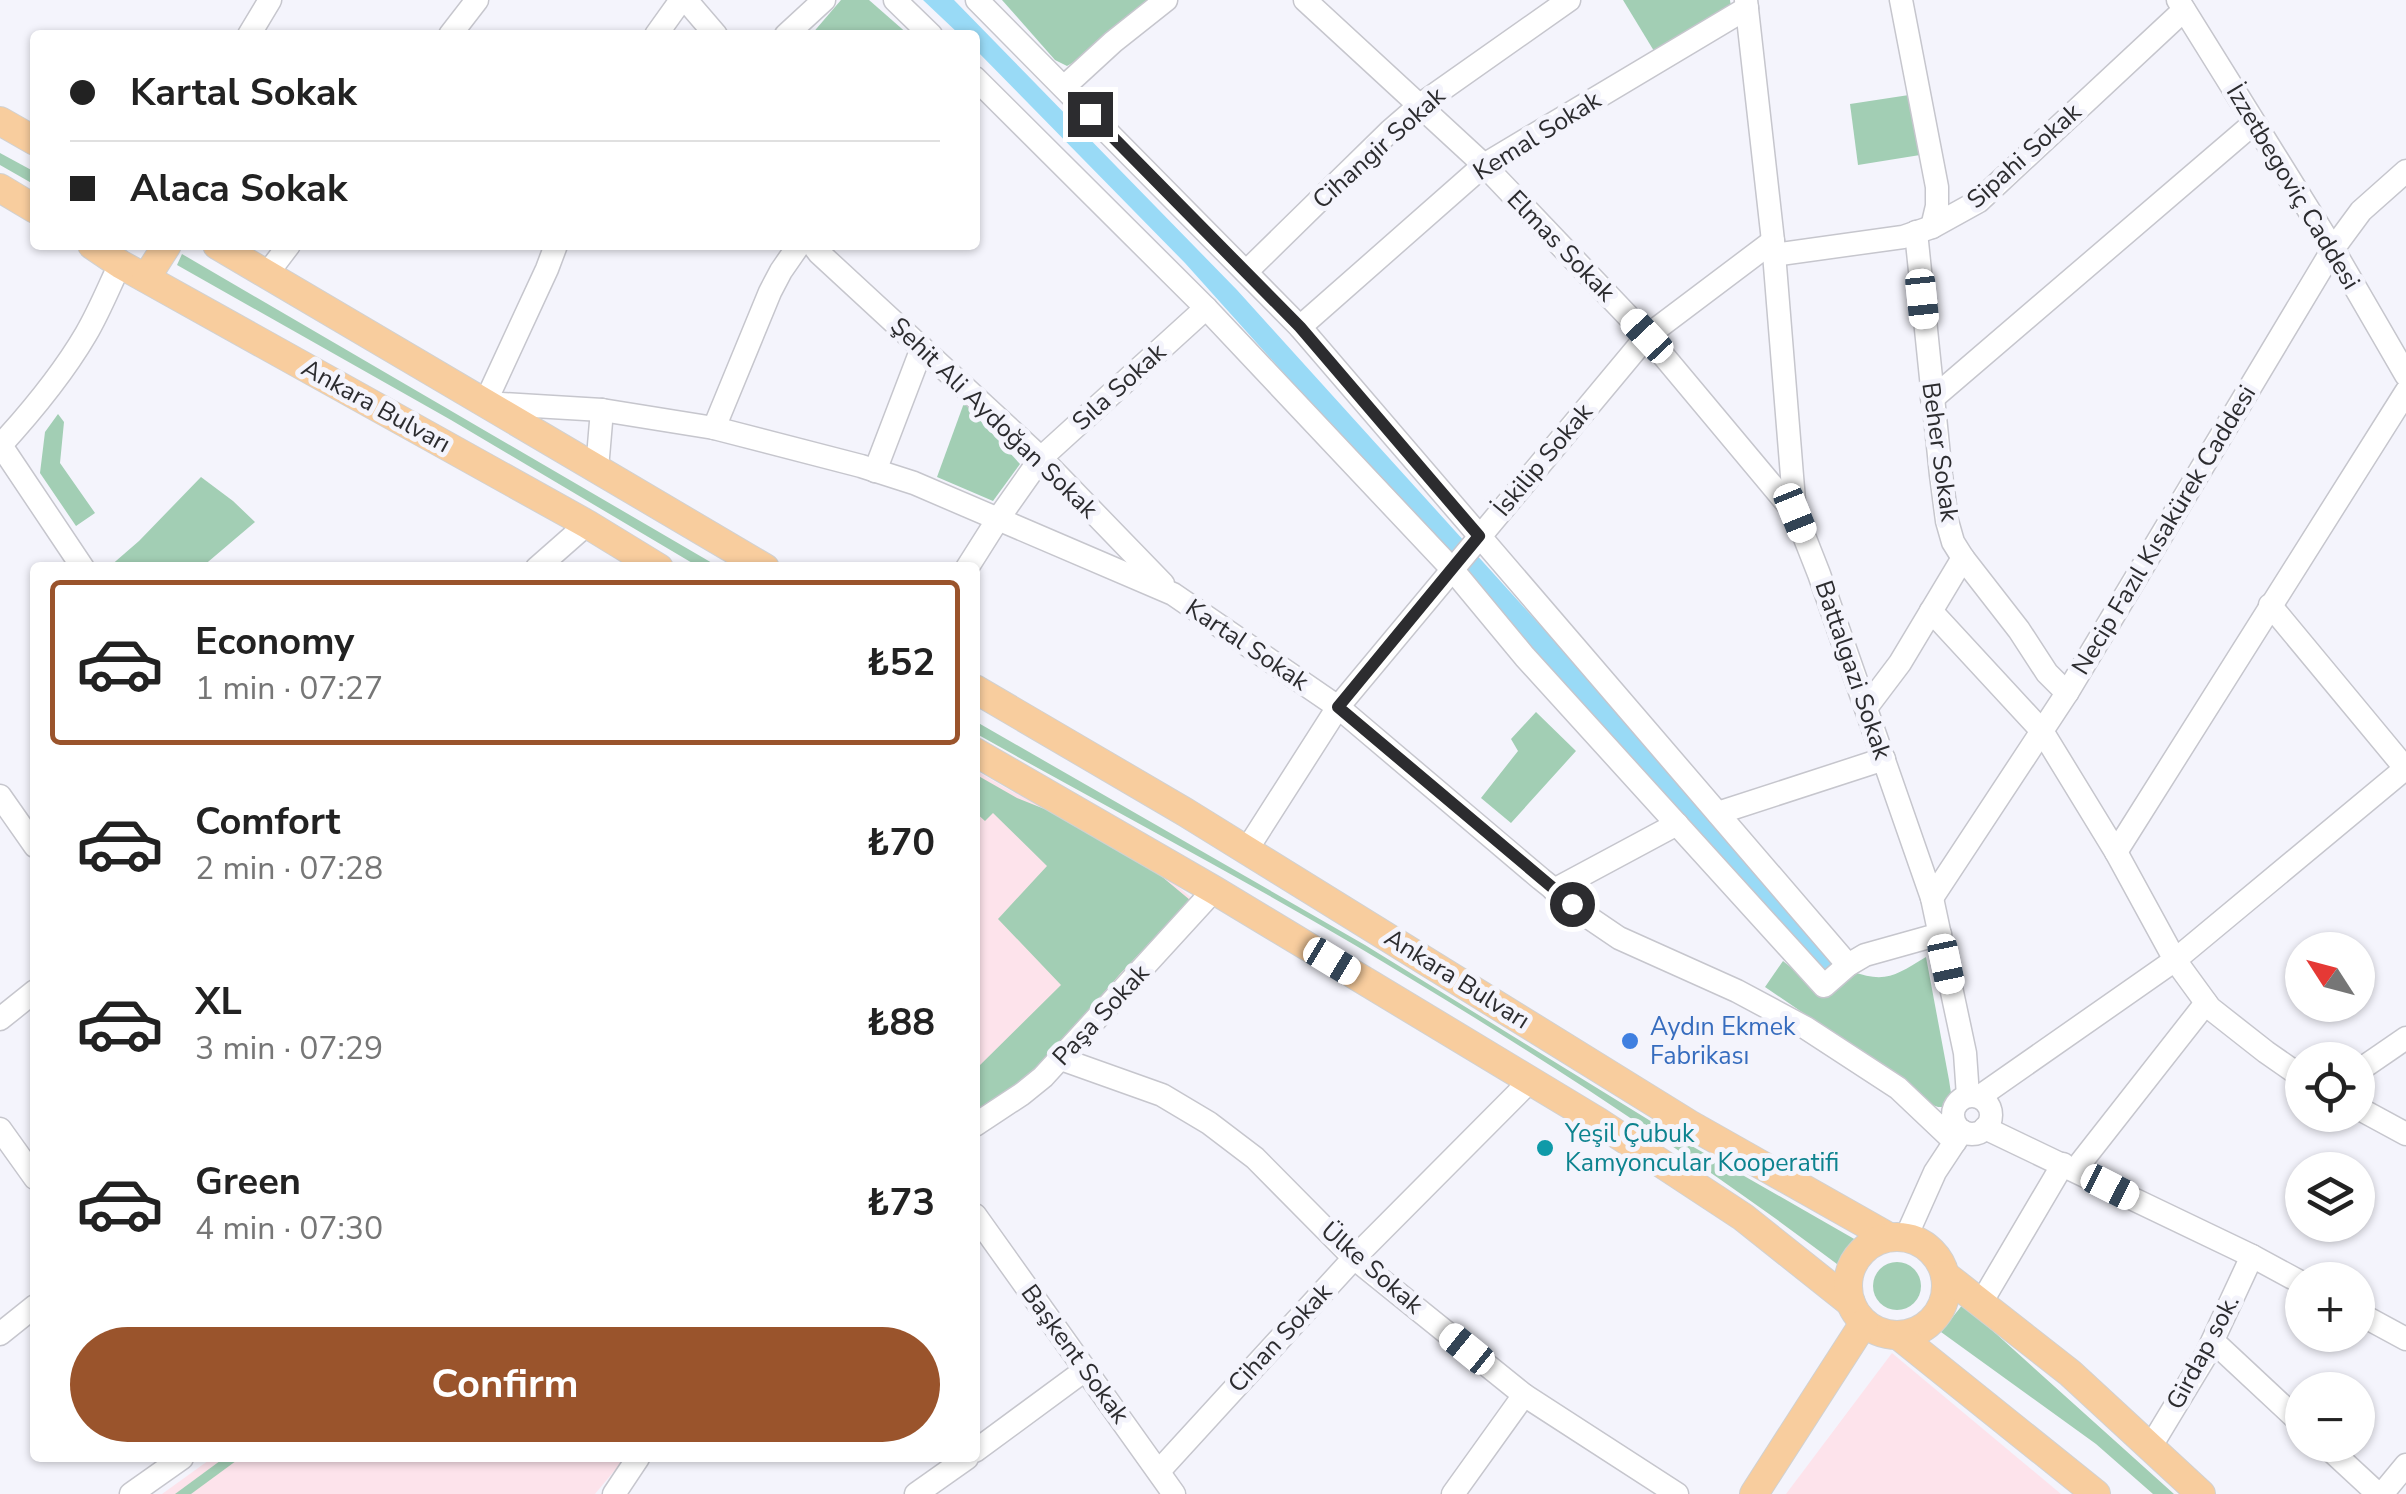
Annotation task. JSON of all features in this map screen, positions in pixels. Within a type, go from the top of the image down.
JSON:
[{"type":"main road","points":[[0,121],[30,138]]},
{"type":"main road","points":[[0,188],[30,206]]},
{"type":"main road","name":"Ankara Bulvarı","points":[[102,250],[649,562]]},
{"type":"main road","points":[[146,278],[165,250]]},
{"type":"main road","points":[[226,250],[755,562]]},
{"type":"main road","name":"Ankara Bulvarı","points":[[980,692],[1185,812],[1689,1124],[1897,1237]]},
{"type":"main road","name":"Ankara Bulvarı","points":[[980,755],[1531,1080],[1701,1188],[1758,1229],[1858,1313]]},
{"type":"main road","points":[[1897,1237],[1920,1242],[1931,1250],[1945,1275],[1940,1311],[1922,1328],[1898,1335],[1886,1334],[1858,1313],[1848,1279],[1858,1256],[1877,1241],[1897,1237]]},
{"type":"main road","points":[[1945,1275],[2070,1374],[2200,1494]]},
{"type":"main road","points":[[1754,1494],[1858,1313]]},
{"type":"main road","points":[[1898,1335],[2096,1494]]},
{"type":"street","points":[[252,30],[270,0]]},
{"type":"street","points":[[454,30],[476,0]]},
{"type":"street","points":[[660,30],[684,0],[711,30]]},
{"type":"street","points":[[791,30],[824,0]]},
{"type":"street","points":[[895,0],[926,30]]},
{"type":"street","points":[[977,0],[1300,327],[1476,540],[1848,966]]},
{"type":"street","points":[[1064,87],[1166,0]]},
{"type":"street","name":"Elmas Sokak","points":[[1305,0],[1484,165],[1647,336],[1795,513]]},
{"type":"street","name":"Cihangir Sokak","points":[[1246,272],[1420,105],[1568,0]]},
{"type":"street","name":"Beher Sokak","points":[[1902,0],[1937,186],[1937,206],[1924,230],[1932,399],[1947,521],[1963,558],[2066,693]]},
{"type":"street","name":"Kemal Sokak","points":[[1300,327],[1484,165],[1746,4]]},
{"type":"street","name":"Battalgazi Sokak","points":[[1746,4],[1773,248],[1795,513],[1820,574],[1932,898],[1974,1097]]},
{"type":"street","name":"Sipahi Sokak","points":[[1773,248],[1903,236],[1924,230],[1979,201],[2181,5]]},
{"type":"street","name":"İzzetbegoviç Caddesi","points":[[2181,5],[2333,249],[2406,376]]},
{"type":"street","points":[[980,83],[1206,308],[1453,568],[1525,657],[1824,986],[1865,955],[1940,934]]},
{"type":"street","points":[[1932,399],[2254,123]]},
{"type":"street","name":"Necip Fazıl Kısakürek Caddesi","points":[[1932,898],[2066,693],[2333,249],[2362,212],[2403,181]]},
{"type":"street","name":"İskilip Sokak","points":[[1252,840],[1338,707],[1647,336],[1773,248]]},
{"type":"street","points":[[79,562],[0,445],[47,392],[88,332],[102,250]]},
{"type":"street","points":[[267,274],[285,250]]},
{"type":"street","points":[[485,403],[554,250]]},
{"type":"street","points":[[714,428],[770,292],[796,250]]},
{"type":"street","name":"Şehit Ali Aydoğan Sokak","points":[[816,250],[1041,458],[1172,594]]},
{"type":"street","name":"Sıla Sokak","points":[[971,562],[1041,458],[1206,308]]},
{"type":"street","points":[[875,470],[922,348]]},
{"type":"street","points":[[2116,852],[2406,392]]},
{"type":"street","name":"Kartal Sokak","points":[[485,403],[602,410],[714,428],[875,470],[998,518],[1172,594],[1338,707],[1554,890],[1619,938],[1737,991],[1806,1028],[1968,1134],[2069,1167],[2285,1274]]},
{"type":"street","points":[[597,470],[602,410]]},
{"type":"street","points":[[544,562],[587,524]]},
{"type":"street","points":[[1866,708],[1900,663],[1963,558]]},
{"type":"street","points":[[1968,1134],[1956,1124],[1958,1102],[1974,1097],[2175,960],[2406,768],[2270,605]]},
{"type":"street","points":[[1931,611],[2042,731],[2116,852],[2175,960],[2206,1003],[2285,1065]]},
{"type":"street","points":[[1718,813],[1884,759]]},
{"type":"street","points":[[0,796],[8,824],[30,842]]},
{"type":"street","points":[[1554,890],[1677,824]]},
{"type":"street","name":"Paşa Sokak","points":[[980,1121],[1022,1094],[1061,1058],[1214,890]]},
{"type":"street","points":[[0,1019],[30,994]]},
{"type":"street","points":[[1980,1303],[2069,1167],[2206,1003]]},
{"type":"street","points":[[2375,1059],[2406,1038]]},
{"type":"street","name":"Ülke Sokak","points":[[1061,1058],[1162,1094],[1209,1123],[1255,1158],[1354,1258],[1524,1395],[1677,1494]]},
{"type":"street","name":"Cihan Sokak","points":[[1158,1471],[1354,1258],[1531,1080]]},
{"type":"street","points":[[1897,1237],[1935,1172],[1968,1134],[1989,1123],[1990,1110],[1974,1097]]},
{"type":"street","points":[[2375,1117],[2406,1134]]},
{"type":"street","points":[[0,1130],[30,1171]]},
{"type":"street","name":"Başkent Sokak","points":[[980,1222],[1174,1494]]},
{"type":"street","name":"Girdap sok.","points":[[2151,1446],[2213,1341],[2252,1256]]},
{"type":"street","points":[[0,1334],[30,1310]]},
{"type":"street","points":[[2375,1322],[2406,1339]]},
{"type":"street","points":[[2213,1341],[2285,1408]]},
{"type":"street","points":[[980,1447],[1086,1370]]},
{"type":"street","points":[[1453,1494],[1524,1395]]},
{"type":"street","points":[[131,1494],[176,1462]]},
{"type":"street","points":[[614,1494],[635,1462]]},
{"type":"street","points":[[916,1494],[960,1462]]},
{"type":"street","points":[[2344,1462],[2380,1494],[2406,1464]]},
{"type":"shaded area","points":[[980,773],[1013,792],[1076,818],[1136,852],[1193,899],[1020,1085],[980,1110]]},
{"type":"shaded area","points":[[1892,1353],[2061,1494],[1786,1494]]},
{"type":"shaded area","points":[[206,1462],[622,1462],[595,1494],[162,1494]]},
{"type":"green space","points":[[841,0],[869,0],[903,30],[815,30]]},
{"type":"green space","points":[[1002,0],[1147,0],[1086,55],[1067,66],[1055,60]]},
{"type":"green space","points":[[1623,0],[1730,0],[1731,7],[1654,51]]},
{"type":"green space","points":[[1909,95],[1920,155],[1858,165],[1850,104]]},
{"type":"green space","points":[[0,153],[30,169],[30,182],[0,165]]},
{"type":"green space","points":[[182,254],[710,562],[691,562],[177,265]]},
{"type":"green space","points":[[964,403],[1020,464],[993,501],[937,477]]},
{"type":"green space","points":[[58,414],[64,422],[60,463],[95,513],[76,526],[40,473],[45,432]]},
{"type":"green space","points":[[201,477],[255,522],[208,562],[115,562]]},
{"type":"green space","points":[[1536,712],[1576,751],[1511,823],[1481,798],[1518,751],[1511,739]]},
{"type":"green space","points":[[980,724],[1365,945],[1683,1141],[1856,1240],[1841,1267],[1663,1139],[1306,917],[980,736]]},
{"type":"green space","points":[[980,777],[1017,798],[1082,824],[1143,861],[1190,900],[1044,1062],[980,1108],[980,1065],[1061,985],[998,919],[1047,866],[993,813],[985,821],[980,816]]},
{"type":"green space","points":[[1926,957],[1951,1093],[1945,1107],[1930,1104],[1765,987],[1783,961],[1823,993],[1851,971],[1873,977],[1890,976]]},
{"type":"green space","points":[[1897,1262],[1914,1269],[1921,1286],[1914,1303],[1897,1310],[1880,1303],[1873,1286],[1880,1269]]},
{"type":"green space","points":[[1963,1304],[2174,1494],[2153,1494],[2096,1444],[1941,1332]]},
{"type":"green space","points":[[219,1462],[235,1462],[191,1494],[175,1494]]},
{"type":"water","points":[[923,0],[954,0],[1237,290],[1843,966],[1827,979],[1185,263],[980,54],[980,30],[955,30]]},
{"type":"place","name":"Aydın Ekmek Fabrikası","points":[[1630,1041]]},
{"type":"place","name":"Yeşil Çubuk Kamyoncular Kooperatifi","points":[[1545,1148]]},
{"type":"route","points":[[1090,114],[1300,327],[1479,536],[1338,707],[1572,904]]}]
